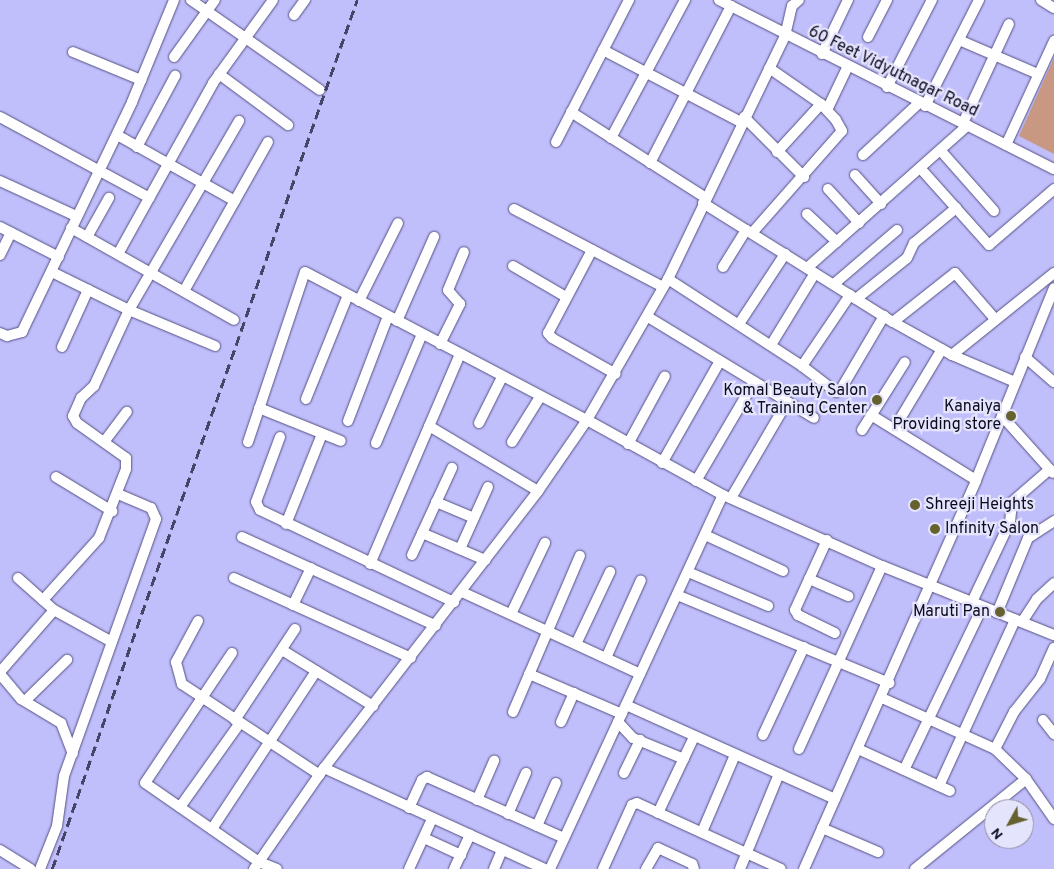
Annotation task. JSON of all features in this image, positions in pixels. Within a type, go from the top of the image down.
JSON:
[{"type":"street","points":[[0,333],[7,336],[22,332],[59,257],[70,228],[101,169],[174,0]]},
{"type":"street","points":[[191,0],[320,90]]},
{"type":"street","points":[[174,57],[215,0]]},
{"type":"street","points":[[118,254],[219,74],[273,0]]},
{"type":"street","points":[[294,15],[305,0]]},
{"type":"street","points":[[556,142],[628,0]]},
{"type":"street","points":[[612,138],[685,0]]},
{"type":"street","name":"60 Feet Vidyutnagar Road","points":[[719,0],[785,36],[1054,169]]},
{"type":"street","points":[[822,54],[848,0]]},
{"type":"street","points":[[868,37],[886,0]]},
{"type":"street","points":[[887,86],[932,0]]},
{"type":"street","points":[[863,155],[922,105],[960,40],[979,0]]},
{"type":"street","points":[[1041,0],[1054,8]]},
{"type":"street","points":[[256,865],[322,772],[538,491],[616,374],[665,283],[742,120],[785,36],[794,2]]},
{"type":"street","points":[[650,163],[731,6]]},
{"type":"street","points":[[771,345],[811,270],[837,242],[941,151],[965,124],[994,55],[1010,24]]},
{"type":"street","points":[[960,40],[1038,74]]},
{"type":"street","points":[[1006,144],[1054,41]]},
{"type":"street","points":[[603,50],[686,94],[742,120],[804,177]]},
{"type":"street","points":[[73,52],[141,80]]},
{"type":"street","points":[[777,152],[824,107],[848,66]]},
{"type":"street","points":[[723,266],[749,232],[804,177],[841,135],[840,124],[824,107],[769,68]]},
{"type":"street","points":[[219,74],[288,126]]},
{"type":"street","points":[[137,147],[175,76]]},
{"type":"street","points":[[571,112],[650,163],[749,232],[889,319],[952,355],[1015,382]]},
{"type":"street","points":[[0,116],[101,169],[150,198]]},
{"type":"street","points":[[43,600],[90,552],[112,511],[126,469],[126,458],[77,423],[73,416],[81,398],[94,386],[129,310],[239,121]]},
{"type":"street","points":[[116,135],[235,202]]},
{"type":"street","points":[[184,292],[268,142]]},
{"type":"street","points":[[941,151],[994,210]]},
{"type":"street","points":[[921,169],[989,244],[1054,189]]},
{"type":"street","points":[[855,175],[881,204]]},
{"type":"street","points":[[0,181],[76,216]]},
{"type":"street","points":[[828,188],[859,223]]},
{"type":"street","points":[[86,237],[109,198]]},
{"type":"street","points":[[802,366],[853,297],[907,258],[914,243],[956,208]]},
{"type":"street","points":[[514,209],[592,250],[665,283],[739,324],[802,366],[833,391],[838,391],[889,319],[955,273],[995,319]]},
{"type":"street","points":[[807,214],[837,242]]},
{"type":"street","points":[[360,301],[398,223]]},
{"type":"street","points":[[0,227],[59,257]]},
{"type":"street","points":[[70,228],[234,320]]},
{"type":"street","points":[[834,284],[897,230]]},
{"type":"street","points":[[0,255],[11,232]]},
{"type":"street","points":[[348,421],[393,318],[434,237]]},
{"type":"street","points":[[592,250],[548,328],[549,336],[616,374]]},
{"type":"street","points":[[440,344],[460,304],[448,290],[464,252]]},
{"type":"street","points":[[739,324],[785,254]]},
{"type":"street","points":[[513,266],[566,297]]},
{"type":"street","points":[[52,272],[129,310],[214,346]]},
{"type":"street","points":[[248,442],[305,272],[587,420],[727,497],[971,604],[1054,636]]},
{"type":"street","points":[[952,355],[1054,273]]},
{"type":"street","points":[[804,869],[889,683],[976,480],[1054,288]]},
{"type":"street","points":[[62,346],[88,290]]},
{"type":"street","points":[[306,398],[348,295]]},
{"type":"street","points":[[648,317],[814,418]]},
{"type":"street","points":[[376,443],[422,334]]},
{"type":"street","points":[[894,429],[942,349]]},
{"type":"street","points":[[370,564],[460,354]]},
{"type":"street","points":[[1026,357],[1054,382]]},
{"type":"street","points":[[662,462],[720,361]]},
{"type":"street","points":[[862,430],[905,362]]},
{"type":"street","points":[[628,444],[665,376]]},
{"type":"street","points":[[479,423],[502,377]]},
{"type":"street","points":[[696,481],[754,382]]},
{"type":"street","points":[[512,442],[540,397]]},
{"type":"street","points":[[550,869],[705,535],[787,402]]},
{"type":"street","points":[[259,408],[341,441]]},
{"type":"street","points":[[104,442],[127,412]]},
{"type":"street","points":[[872,415],[976,480]]},
{"type":"street","points":[[971,604],[1010,522],[1012,502],[1052,472],[1002,416]]},
{"type":"street","points":[[429,426],[538,491]]},
{"type":"street","points":[[286,524],[322,434]]},
{"type":"street","points":[[280,437],[256,504],[260,510],[370,564],[454,602]]},
{"type":"street","points":[[412,555],[452,468]]},
{"type":"street","points":[[56,477],[112,511]]},
{"type":"street","points":[[460,549],[488,487]]},
{"type":"street","points":[[40,869],[57,826],[64,776],[156,519],[151,508],[118,494]]},
{"type":"street","points":[[436,502],[474,518]]},
{"type":"street","points":[[996,613],[1028,538],[1054,520]]},
{"type":"street","points":[[422,533],[485,560]]},
{"type":"street","points":[[705,535],[783,571]]},
{"type":"street","points":[[242,537],[436,626]]},
{"type":"street","points":[[827,540],[796,613],[835,633]]},
{"type":"street","points":[[511,614],[546,543]]},
{"type":"street","points":[[513,712],[580,556]]},
{"type":"street","points":[[799,750],[882,566]]},
{"type":"street","points":[[293,605],[311,568]]},
{"type":"street","points":[[576,644],[610,572]]},
{"type":"street","points":[[688,572],[768,606]]},
{"type":"street","points":[[18,578],[54,610],[112,642]]},
{"type":"street","points":[[234,578],[411,658]]},
{"type":"street","points":[[809,579],[848,596]]},
{"type":"street","points":[[606,658],[641,580]]},
{"type":"street","points":[[939,786],[1018,621],[1054,583]]},
{"type":"street","points":[[462,592],[640,674]]},
{"type":"street","points":[[677,595],[889,683]]},
{"type":"street","points":[[904,770],[982,608]]},
{"type":"street","points":[[54,610],[0,673],[25,701],[61,723],[73,754]]},
{"type":"street","points":[[198,621],[176,662],[176,670],[182,684],[200,698],[322,772],[409,808],[545,869]]},
{"type":"street","points":[[180,807],[238,722],[296,629]]},
{"type":"street","points":[[763,735],[804,647]]},
{"type":"street","points":[[994,749],[1014,712],[1040,679],[1054,648]]},
{"type":"street","points":[[282,650],[373,706]]},
{"type":"street","points":[[232,653],[145,780],[147,786],[212,829],[256,865],[276,869]]},
{"type":"street","points":[[25,701],[67,660]]},
{"type":"street","points":[[212,829],[268,741],[316,671]]},
{"type":"street","points":[[529,674],[622,714],[694,737],[835,798]]},
{"type":"street","points":[[561,722],[574,693]]},
{"type":"street","points":[[882,698],[994,749],[1026,779],[1054,819]]},
{"type":"street","points":[[622,714],[640,740],[684,759]]},
{"type":"street","points":[[1043,720],[1054,734]]},
{"type":"street","points":[[658,812],[694,737]]},
{"type":"street","points":[[624,773],[640,740]]},
{"type":"street","points":[[858,749],[950,791]]},
{"type":"street","points":[[702,832],[735,755]]},
{"type":"street","points":[[476,800],[494,761]]},
{"type":"street","points":[[508,814],[526,773]]},
{"type":"street","points":[[740,869],[779,774]]},
{"type":"street","points":[[409,808],[424,778],[564,838]]},
{"type":"street","points":[[915,869],[1026,779]]},
{"type":"street","points":[[537,826],[556,783]]},
{"type":"street","points":[[603,869],[634,803],[658,812],[781,869]]},
{"type":"street","points":[[409,869],[432,819]]},
{"type":"street","points":[[822,828],[878,852]]},
{"type":"street","points":[[454,869],[470,835]]},
{"type":"street","points":[[424,838],[461,855]]},
{"type":"street","points":[[646,869],[658,848],[692,864],[694,869]]},
{"type":"street","points":[[0,850],[30,869]]},
{"type":"street","points":[[494,869],[502,850]]},
{"type":"shaded area","points":[[1054,58],[1054,154],[1019,136]]},
{"type":"railway","points":[[52,869],[357,0]]},
{"type":"place","name":"Komal Beauty Salon & Training Center","points":[[877,400]]},
{"type":"place","name":"Kanaiya Providing store","points":[[1011,416]]},
{"type":"place","name":"Shreeji Heights","points":[[915,505]]},
{"type":"place","name":"Infinity Salon","points":[[935,529]]},
{"type":"place","name":"Maruti Pan","points":[[1000,612]]}]
